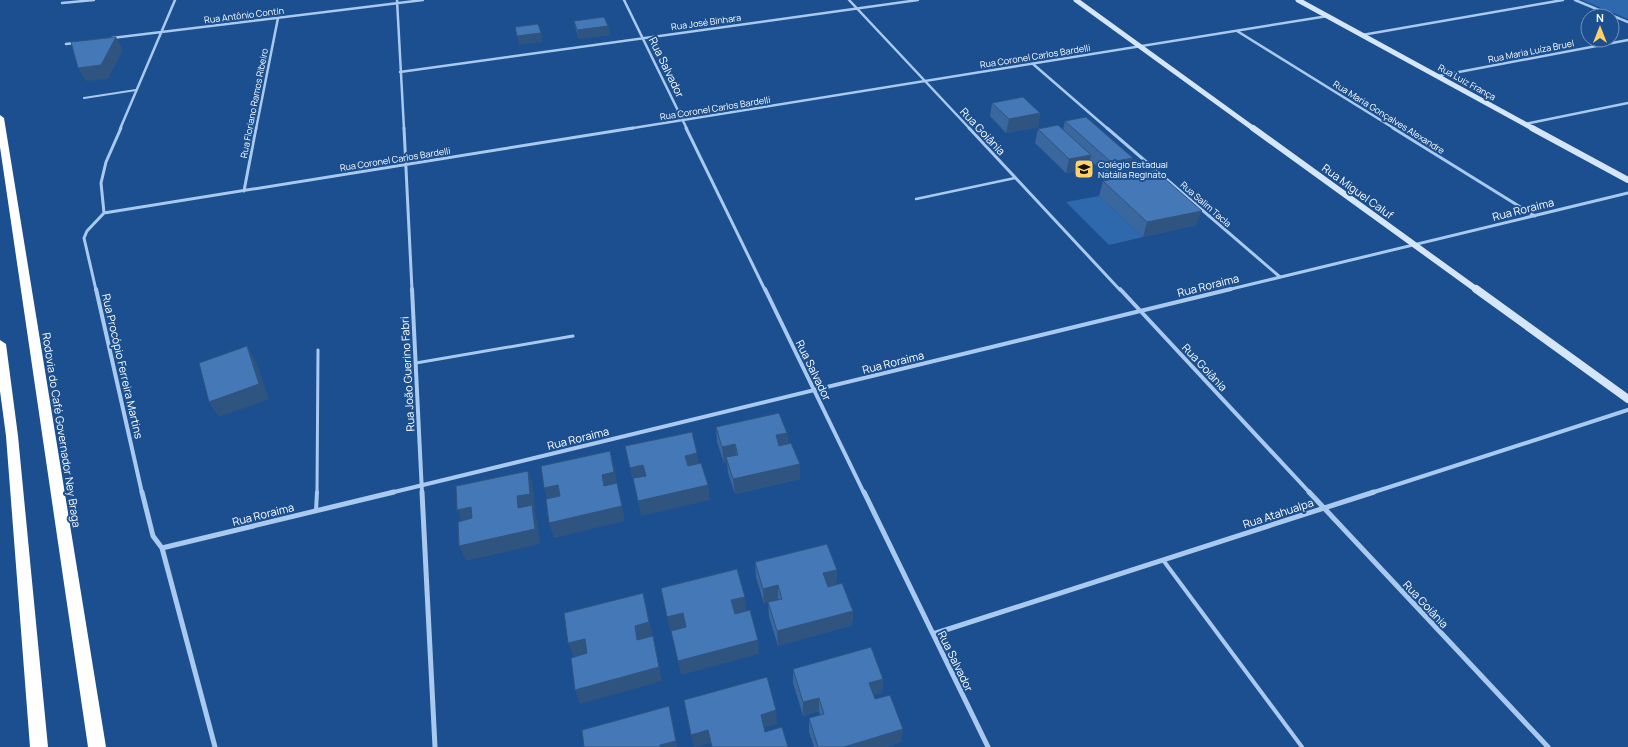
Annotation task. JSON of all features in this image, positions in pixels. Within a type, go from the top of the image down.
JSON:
[{"type":"highway","name":"Rodovia do Café Governador Ney Braga","points":[[0,118],[97,747]]},
{"type":"highway","points":[[0,344],[6,434],[39,747]]},
{"type":"street","points":[[62,3],[94,0]]},
{"type":"street","points":[[104,214],[101,183],[103,172],[136,90],[175,0]]},
{"type":"street","name":"Rua Antônio Contin","points":[[110,38],[423,0]]},
{"type":"street","name":"Rua Salvador","points":[[624,0],[988,747]]},
{"type":"street","name":"Rua Goiânia","points":[[849,0],[1548,747]]},
{"type":"street","name":"Rua José Binhara","points":[[400,72],[918,0]]},
{"type":"street","name":"Rua Miguel Caluf","points":[[1076,0],[1628,399]]},
{"type":"street","name":"Rua Luiz França","points":[[1298,0],[1628,180]]},
{"type":"street","points":[[1362,35],[1556,0],[1563,0]]},
{"type":"street","points":[[1575,0],[1628,22]]},
{"type":"street","name":"Rua João Guerino Fabri","points":[[397,2],[436,747]]},
{"type":"street","name":"Rua Coronel Carlos Bardelli","points":[[104,214],[1328,16]]},
{"type":"street","name":"Rua Floriano Ramos Ribeiro","points":[[244,191],[278,18]]},
{"type":"street","name":"Rua Maria Gonçalves Alexandre","points":[[1236,31],[1535,216]]},
{"type":"street","name":"Rua Maria Luíza Bruel","points":[[1438,76],[1628,40]]},
{"type":"street","points":[[66,44],[80,42]]},
{"type":"street","name":"Rua Salim Tacla","points":[[1033,64],[1280,277]]},
{"type":"street","points":[[1526,124],[1628,103]]},
{"type":"street","name":"Rua Roraima","points":[[162,548],[1628,193]]},
{"type":"street","name":"Rua Procópio Ferreira Martins","points":[[104,214],[87,231],[84,238],[149,524],[153,536],[162,548],[215,747]]},
{"type":"street","name":"Rua Atahualpa","points":[[933,634],[1628,410]]},
{"type":"lane","points":[[84,98],[136,90]]},
{"type":"lane","points":[[916,199],[1015,178]]},
{"type":"lane","points":[[416,363],[573,336]]},
{"type":"lane","points":[[316,510],[318,468],[318,350]]},
{"type":"lane","points":[[1163,560],[1302,747]]},
{"type":"shaded area","points":[[1582,0],[1628,0],[1628,19],[1620,16],[1620,8],[1601,8]]},
{"type":"shaded area","points":[[1099,196],[1143,237],[1109,245],[1066,202]]},
{"type":"building","points":[[604,17],[608,26],[577,30],[574,21]]},
{"type":"building","points":[[538,24],[541,33],[517,36],[515,27]]},
{"type":"building","points":[[116,37],[101,65],[78,68],[71,42]]},
{"type":"building","points":[[1023,97],[1040,113],[1009,119],[992,103]]},
{"type":"building","points":[[1086,117],[1133,158],[1111,162],[1065,121]]},
{"type":"building","points":[[1058,125],[1091,155],[1069,159],[1038,129]]},
{"type":"building","points":[[1155,170],[1202,211],[1147,222],[1103,181]]},
{"type":"building","points":[[247,346],[259,384],[209,402],[199,363]]},
{"type":"building","points":[[779,413],[787,433],[776,435],[779,446],[791,443],[800,464],[733,479],[726,457],[738,455],[735,444],[722,447],[716,427]]},
{"type":"building","points":[[692,432],[697,453],[685,456],[688,466],[701,463],[708,485],[638,501],[633,478],[646,476],[643,465],[630,468],[625,446]]},
{"type":"building","points":[[610,451],[614,472],[602,475],[604,486],[617,483],[622,506],[549,523],[546,499],[560,496],[558,485],[544,488],[541,466]]},
{"type":"building","points":[[528,471],[530,494],[517,496],[518,508],[532,505],[535,529],[459,546],[458,522],[472,518],[471,507],[457,510],[456,486]]},
{"type":"building","points":[[827,544],[837,570],[823,573],[828,587],[842,583],[853,611],[777,631],[768,602],[782,599],[778,585],[763,589],[755,562]]},
{"type":"building","points":[[737,569],[745,597],[731,600],[735,614],[750,610],[758,640],[678,661],[671,631],[686,627],[683,613],[667,617],[661,588]]},
{"type":"building","points":[[643,593],[649,622],[635,626],[637,640],[653,636],[659,667],[575,690],[571,658],[587,653],[585,639],[568,643],[564,613]]},
{"type":"building","points":[[871,647],[883,679],[869,683],[875,699],[890,695],[903,729],[844,747],[818,747],[809,718],[824,714],[819,698],[803,702],[793,669]]},
{"type":"building","points":[[767,677],[776,710],[761,715],[765,732],[782,727],[788,747],[712,747],[708,730],[691,735],[684,700]]},
{"type":"building","points":[[669,706],[676,741],[660,745],[660,747],[584,747],[582,730]]},
{"type":"place","name":"Colégio Estadual Natália Reginato","points":[[1084,169]]}]
